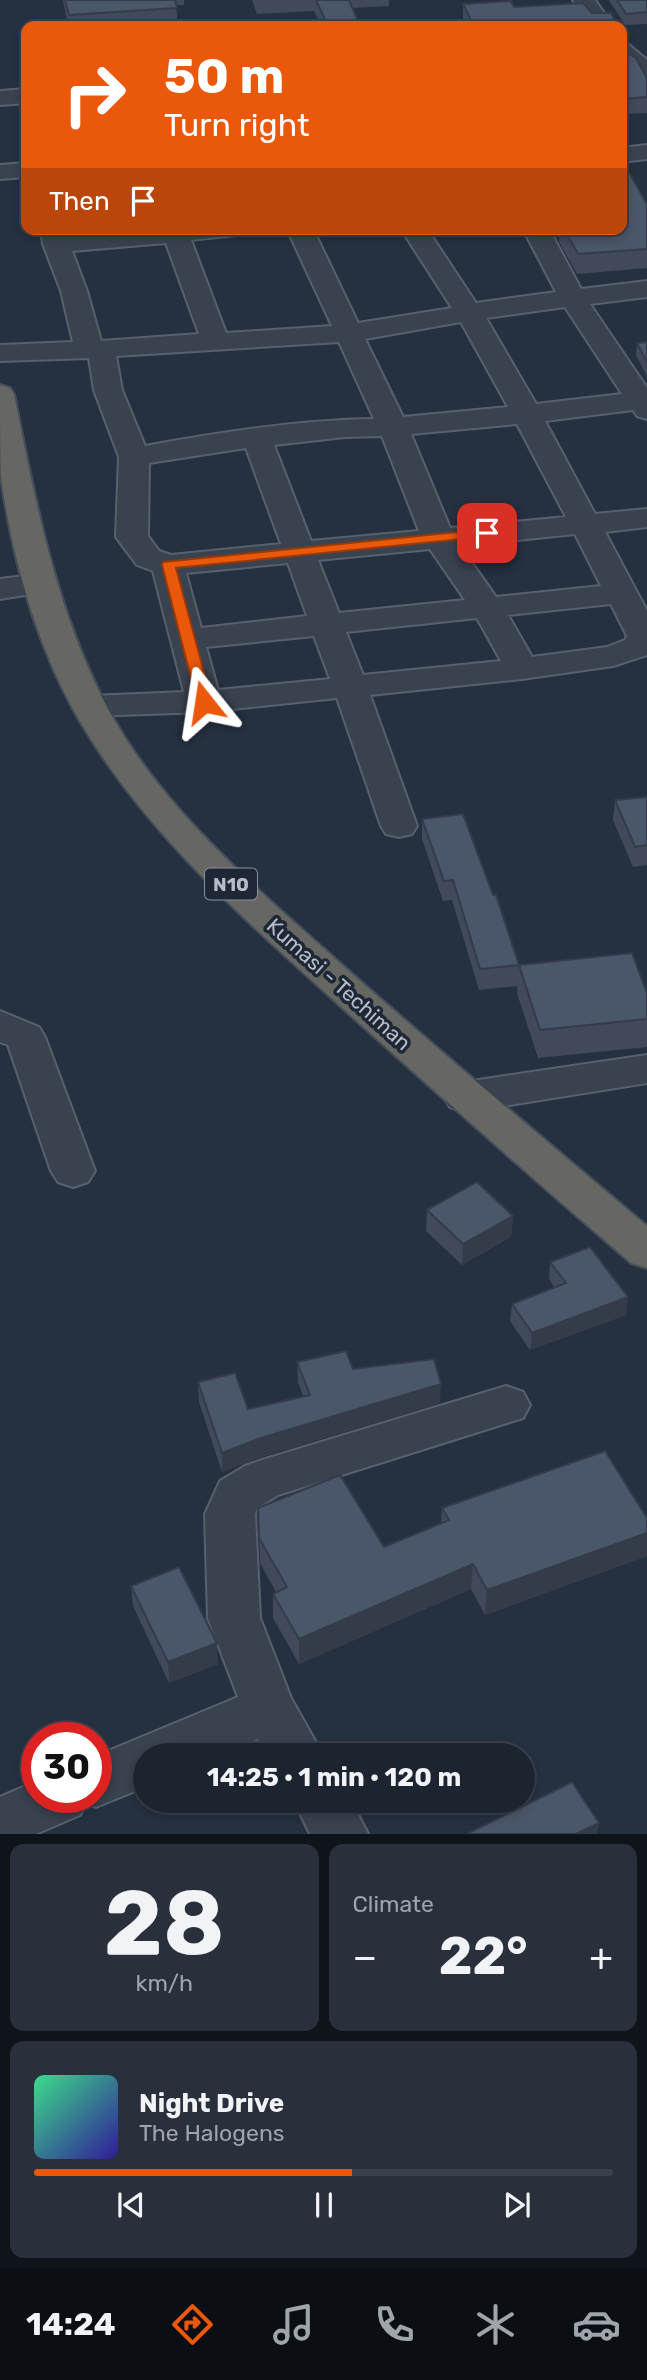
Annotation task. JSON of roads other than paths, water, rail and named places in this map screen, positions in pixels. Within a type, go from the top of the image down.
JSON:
[{"type":"highway","name":"Kumasi - Techiman","points":[[0,394],[25,530],[39,584],[67,660],[91,706],[143,787],[241,895],[465,1097],[647,1251]]},
{"type":"street","points":[[584,0],[599,21]]},
{"type":"street","points":[[627,57],[647,70]]},
{"type":"street","points":[[0,98],[21,96]]},
{"type":"street","points":[[627,154],[647,152]]},
{"type":"street","points":[[0,172],[21,170]]},
{"type":"street","points":[[103,235],[55,237],[134,457],[132,537],[148,558],[168,565],[647,517]]},
{"type":"street","points":[[176,235],[216,342]]},
{"type":"street","points":[[303,235],[393,427],[438,538],[486,606],[522,669]]},
{"type":"street","points":[[91,706],[204,702],[522,669],[613,656],[638,647],[645,636],[630,589],[585,522],[469,313],[418,235]]},
{"type":"street","points":[[134,457],[205,444],[345,428],[393,427],[645,403],[573,299],[539,235]]},
{"type":"street","points":[[0,353],[95,350],[350,332],[647,289]]},
{"type":"street","points":[[257,438],[399,826]]},
{"type":"street","points":[[168,565],[204,702]]},
{"type":"street","points":[[0,589],[39,584]]},
{"type":"street","points":[[188,639],[630,589]]},
{"type":"street","points":[[0,1025],[25,1037],[73,1171]]},
{"type":"street","points":[[465,1097],[647,1069]]},
{"type":"street","points":[[289,1743],[270,1709],[234,1618],[230,1514],[237,1495],[262,1480],[506,1405]]},
{"type":"street","points":[[189,1743],[270,1709]]},
{"type":"street","points":[[112,1775],[133,1767]]},
{"type":"street","points":[[0,1823],[23,1813]]},
{"type":"street","points":[[328,1813],[340,1834]]}]
